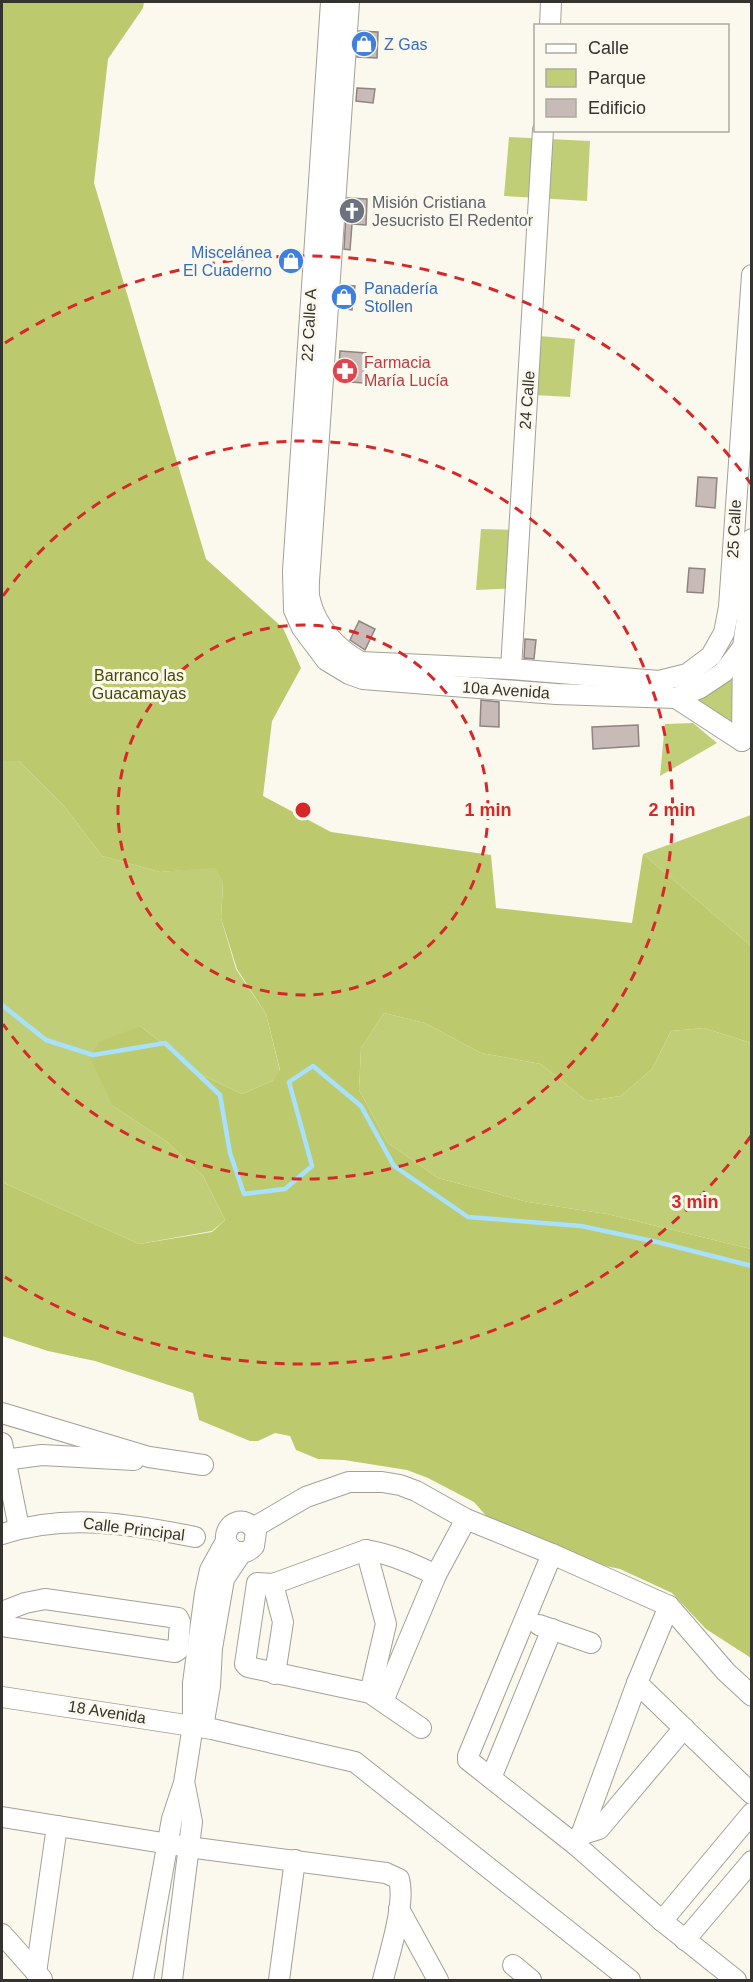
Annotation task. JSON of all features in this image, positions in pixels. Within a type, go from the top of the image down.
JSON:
[{"type":"street","name":"22 Calle A","points":[[314,644],[302,628],[302,606],[293,571],[331,2]]},
{"type":"street","name":"22 Calle A","points":[[302,606],[309,581],[349,2]]},
{"type":"street","points":[[550,24],[551,2]]},
{"type":"street","name":"24 Calle","points":[[511,669],[543,132]]},
{"type":"street","name":"25 Calle","points":[[742,647],[724,672],[704,674],[724,633],[743,520],[752,275]]},
{"type":"street","name":"25 Calle","points":[[747,741],[742,647],[748,610],[752,539]]},
{"type":"street","name":"22 Calle A","points":[[302,606],[319,622]]},
{"type":"street","name":"10a Avenida","points":[[319,622],[334,642],[361,662],[511,669],[659,681],[687,674],[704,674]]},
{"type":"street","name":"10a Avenida","points":[[314,644],[326,660],[349,674],[363,679],[556,694],[676,698],[704,674]]},
{"type":"street","name":"25 Calle","points":[[676,698],[747,741]]},
{"type":"street","points":[[2,1413],[149,1457],[203,1465]]},
{"type":"street","points":[[10,1531],[3,1451],[132,1461],[149,1457]]},
{"type":"street","points":[[143,1980],[172,1819],[203,1727],[193,1683],[205,1593],[210,1570],[234,1547],[227,1531],[234,1523],[244,1522],[254,1528],[306,1497],[350,1482],[382,1482],[400,1485],[416,1491],[466,1519],[669,1606],[726,1672],[752,1696]]},
{"type":"street","points":[[376,1697],[466,1519]]},
{"type":"street","name":"Calle Principal","points":[[10,1531],[58,1523],[95,1521],[151,1528],[195,1538]]},
{"type":"street","points":[[421,1728],[376,1697],[246,1667],[245,1664],[257,1582],[273,1584],[366,1550],[400,1558],[436,1575]]},
{"type":"street","points":[[366,1550],[386,1624],[376,1697]]},
{"type":"street","points":[[552,1554],[468,1760],[578,1841],[662,1921],[736,1980]]},
{"type":"street","points":[[273,1584],[283,1622],[275,1674]]},
{"type":"street","points":[[2,1612],[25,1603],[45,1599],[180,1620],[176,1652],[2,1626]]},
{"type":"street","points":[[578,1841],[669,1606]]},
{"type":"street","points":[[524,1620],[591,1644]]},
{"type":"street","points":[[491,1778],[552,1629]]},
{"type":"street","points":[[638,1683],[752,1794]]},
{"type":"street","name":"18 Avenida","points":[[2,1697],[203,1727],[355,1762],[630,1980]]},
{"type":"street","points":[[578,1841],[599,1829],[684,1728]]},
{"type":"street","points":[[172,1980],[192,1822],[184,1783]]},
{"type":"street","points":[[662,1921],[752,1813]]},
{"type":"street","points":[[2,1817],[386,1874],[399,1880],[401,1889],[399,1909],[383,1980]]},
{"type":"street","points":[[40,1977],[57,1826]]},
{"type":"street","points":[[279,1980],[295,1860]]},
{"type":"street","points":[[685,1940],[752,1861]]},
{"type":"street","points":[[399,1909],[438,1980]]},
{"type":"street","points":[[2,1934],[40,1977]]},
{"type":"street","points":[[513,1965],[531,1980]]},
{"type":"green space","name":"Barranco las Guacamayas","points":[[2,2],[144,2],[143,8],[108,59],[94,183],[206,559],[283,628],[301,668],[272,721],[263,796],[331,832],[491,855],[496,908],[632,923],[643,854],[751,946],[751,1043],[704,1028],[671,1031],[652,1069],[621,1096],[587,1101],[541,1064],[481,1053],[425,1023],[384,1013],[361,1048],[359,1090],[388,1143],[438,1178],[528,1202],[607,1214],[751,1249],[751,1658],[706,1629],[672,1593],[620,1569],[587,1562],[502,1534],[474,1502],[428,1478],[407,1470],[344,1460],[318,1459],[296,1450],[290,1436],[275,1433],[258,1441],[250,1441],[199,1420],[193,1393],[95,1361],[48,1351],[2,1336],[2,1182],[139,1244],[212,1232],[225,1220],[203,1176],[166,1141],[113,1106],[90,1058],[99,1042],[140,1026],[204,1076],[242,1094],[272,1081],[280,1070],[266,1014],[237,969],[221,918],[223,883],[215,868],[160,872],[102,856],[64,806],[19,761],[2,761]]},
{"type":"green space","points":[[509,137],[590,141],[587,201],[504,196]]},
{"type":"green space","points":[[539,336],[575,339],[570,397],[534,395]]},
{"type":"green space","points":[[481,529],[520,530],[518,588],[476,590]]},
{"type":"green space","points":[[736,665],[736,732],[689,698]]},
{"type":"green space","points":[[693,723],[717,743],[660,776],[665,724]]},
{"type":"green space","points":[[2,761],[19,761],[64,806],[102,856],[160,872],[215,867],[223,883],[221,918],[236,969],[266,1014],[280,1071],[272,1081],[242,1094],[204,1076],[140,1026],[113,1106],[166,1141],[203,1176],[225,1220],[212,1231],[139,1244],[2,1182]]},
{"type":"green space","points":[[751,815],[751,946],[643,854]]},
{"type":"green space","points":[[384,1013],[425,1023],[481,1053],[541,1064],[587,1101],[621,1096],[652,1069],[671,1031],[704,1028],[751,1043],[751,1249],[607,1214],[528,1202],[438,1178],[388,1143],[359,1090],[361,1048]]},
{"type":"building","name":"Z Gas","points":[[359,31],[378,32],[377,58],[357,57]]},
{"type":"building","points":[[357,88],[375,89],[373,103],[356,101]]},
{"type":"building","name":"Misión Cristiana Jesucristo El Redentor","points":[[347,198],[367,199],[366,225],[352,224],[350,250],[344,249]]},
{"type":"building","name":"Panadería Stollen","points":[[342,285],[355,286],[352,310],[340,308]]},
{"type":"building","points":[[340,351],[366,353],[363,383],[338,381]]},
{"type":"building","points":[[698,477],[717,478],[715,508],[696,506]]},
{"type":"building","points":[[689,568],[705,569],[703,593],[687,592]]},
{"type":"building","points":[[359,621],[375,629],[365,650],[350,640]]},
{"type":"building","points":[[525,639],[536,640],[534,659],[524,658]]},
{"type":"building","points":[[481,700],[499,702],[499,727],[480,726]]},
{"type":"building","points":[[638,725],[639,746],[593,749],[592,727]]},
{"type":"waterway","points":[[2,1005],[46,1040],[93,1055],[165,1043],[220,1095],[230,1153],[244,1194],[285,1189],[312,1166],[289,1082],[313,1066],[361,1106],[394,1166],[468,1217],[581,1226],[752,1266]]},
{"type":"place","name":"Z Gas","points":[[364,44]]},
{"type":"place","name":"Misión Cristiana Jesucristo El Redentor","points":[[352,211]]},
{"type":"place","name":"Miscelánea El Cuaderno","points":[[291,261]]},
{"type":"place","name":"Panadería Stollen","points":[[344,297]]},
{"type":"place","name":"Farmacia María Lucía","points":[[345,371]]}]
